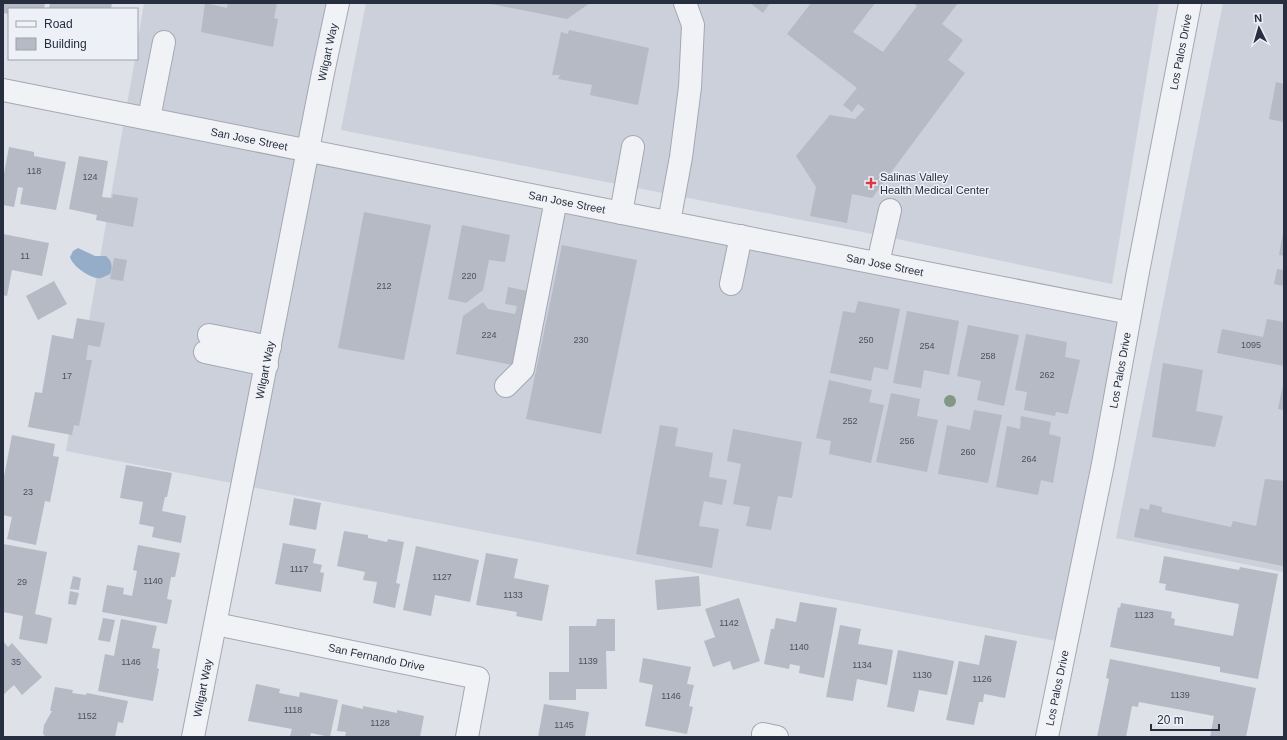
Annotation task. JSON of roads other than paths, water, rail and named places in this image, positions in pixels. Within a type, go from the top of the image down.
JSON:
[{"type":"street","name":"Wilgart Way","points":[[193,737],[338,3]]},
{"type":"street","points":[[669,222],[681,157],[690,87],[693,24],[685,3]]},
{"type":"street","name":"Los Palos Drive","points":[[1047,737],[1103,464],[1130,313],[1190,3]]},
{"type":"street","points":[[149,118],[164,42]]},
{"type":"street","name":"San Jose Street","points":[[3,90],[1130,313]]},
{"type":"street","points":[[621,213],[633,147]]},
{"type":"street","points":[[506,386],[523,369],[556,200]]},
{"type":"street","points":[[878,263],[890,210]]},
{"type":"street","points":[[731,284],[741,236]]},
{"type":"street","points":[[207,344],[269,356]]},
{"type":"street","name":"San Fernando Drive","points":[[216,624],[478,678],[467,737]]},
{"type":"street","points":[[763,737],[763,734],[778,737]]},
{"type":"water","points":[[78,248],[95,256],[106,256],[110,260],[111,264],[110,274],[97,278],[88,275],[78,268],[70,257],[73,251]]},
{"type":"place","name":"Salinas Valley Health Medical Center","points":[[871,183]]}]
